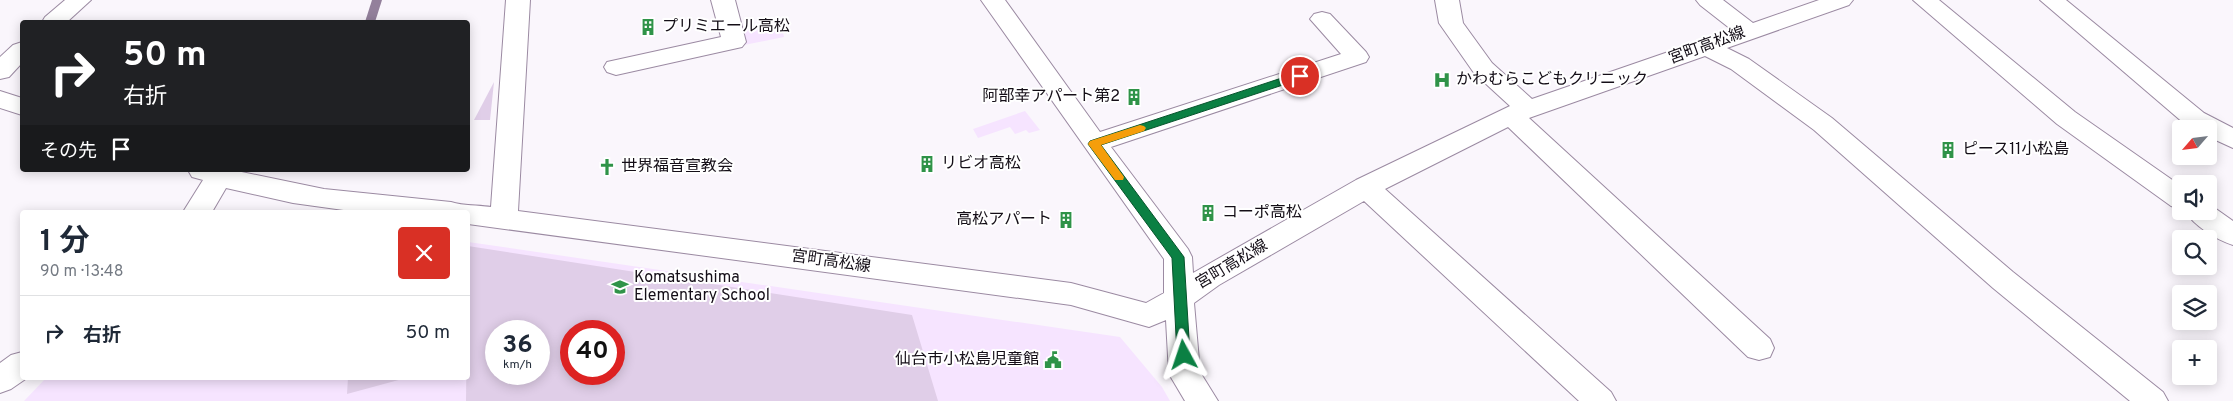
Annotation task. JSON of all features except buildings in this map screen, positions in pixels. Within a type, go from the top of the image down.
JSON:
[{"type":"street","points":[[55,20],[79,0]]},
{"type":"street","points":[[504,218],[518,0]]},
{"type":"street","points":[[616,67],[734,42],[723,0]]},
{"type":"street","points":[[993,0],[1094,144],[1178,257],[1179,299],[1185,374],[1202,401]]},
{"type":"street","points":[[1447,0],[1451,23],[1519,111],[1759,348]]},
{"type":"street","points":[[1708,0],[1749,31]]},
{"type":"street","name":"宮町高松線","points":[[470,214],[1071,294],[1149,315],[1179,299],[1208,277],[1366,187],[1519,111],[1841,0]]},
{"type":"street","points":[[1925,0],[2066,118],[2172,193]]},
{"type":"street","points":[[2052,0],[2195,119],[2233,140]]},
{"type":"street","points":[[1094,144],[1357,57],[1322,19]]},
{"type":"street","points":[[1706,47],[1740,64],[1822,124],[2003,280],[2152,401]]},
{"type":"street","points":[[0,71],[20,52]]},
{"type":"street","points":[[0,100],[20,106]]},
{"type":"street","points":[[198,210],[206,200],[210,173],[251,186],[346,202],[429,210]]},
{"type":"street","points":[[1366,187],[1600,401]]},
{"type":"street","points":[[2212,220],[2233,235]]},
{"type":"street","points":[[0,380],[20,365]]},
{"type":"shaded area","points":[[780,20],[784,37],[744,45],[741,28]]},
{"type":"shaded area","points":[[494,82],[490,120],[474,120]]},
{"type":"shaded area","points":[[1025,111],[1040,130],[1029,133],[1026,130],[1015,134],[1010,127],[978,138],[973,129]]},
{"type":"shaded area","name":"Komatsushima Elementary School","points":[[470,242],[1120,337],[1162,387],[1170,401],[24,401],[44,380],[470,380]]},
{"type":"shaded area","points":[[470,246],[912,315],[938,401],[466,401],[466,380],[470,380]]},
{"type":"shaded area","points":[[348,380],[399,380],[347,394]]},
{"type":"waterway","points":[[371,20],[377,0]]},
{"type":"slow traffic","points":[[1119,177],[1094,144],[1140,128]]},
{"type":"place","name":"プリミエール高松","points":[[648,27]]},
{"type":"place","name":"かわむらこどもクリニック","points":[[1442,80]]},
{"type":"place","name":"阿部幸アパート第2","points":[[1134,97]]},
{"type":"place","name":"ピース11小松島","points":[[1948,150]]},
{"type":"place","name":"リビオ高松","points":[[927,164]]},
{"type":"place","name":"世界福音宣教会","points":[[607,167]]},
{"type":"place","name":"コーポ高松","points":[[1208,213]]},
{"type":"place","name":"高松アパート","points":[[1066,220]]},
{"type":"place","name":"Komatsushima Elementary School","points":[[620,287]]},
{"type":"place","name":"仙台市小松島児童館","points":[[1053,360]]},
{"type":"route","points":[[1184,355],[1179,299],[1178,257],[1094,144],[1300,76]]}]
